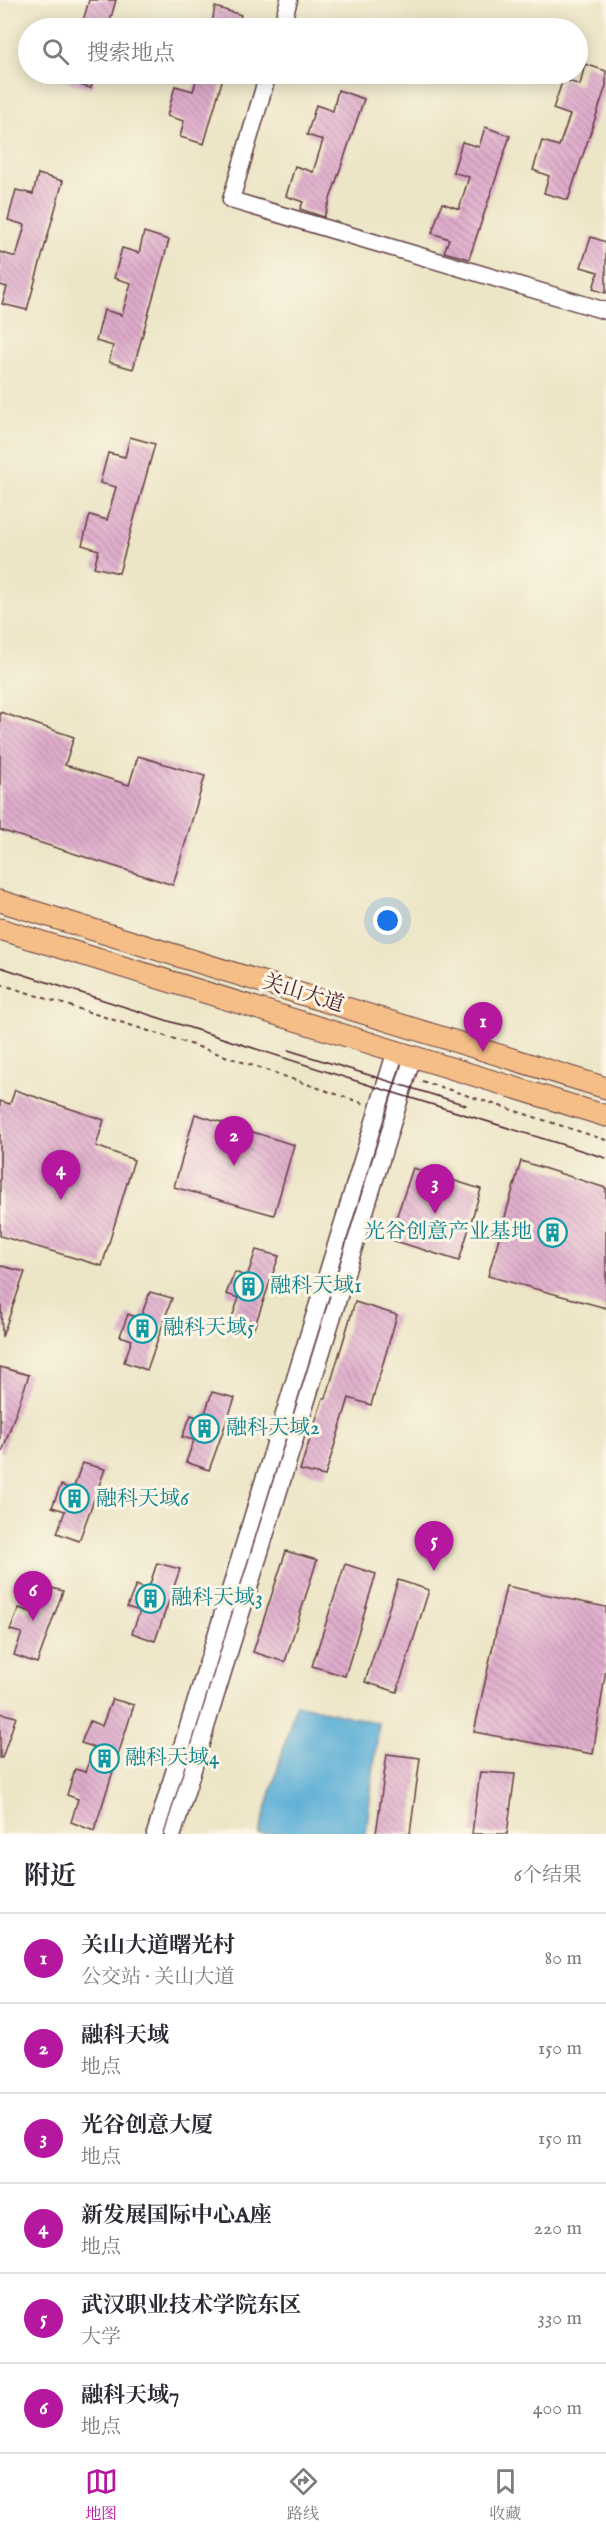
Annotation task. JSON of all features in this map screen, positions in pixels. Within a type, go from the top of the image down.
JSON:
[{"type":"main road","name":"关山大道","points":[[0,901],[606,1088]]},
{"type":"main road","name":"关山大道","points":[[0,929],[405,1061],[606,1116]]},
{"type":"street","points":[[284,18],[289,0]]},
{"type":"street","points":[[265,84],[231,200],[606,311]]},
{"type":"street","points":[[155,1834],[405,1061]]},
{"type":"street","points":[[173,1834],[405,1061]]},
{"type":"path","points":[[0,984],[190,1044],[367,1104]]},
{"type":"path","points":[[405,1061],[606,1140]]},
{"type":"water","points":[[296,1704],[379,1723],[366,1834],[259,1834]]},
{"type":"building","points":[[89,0],[116,0],[111,18],[84,18]]},
{"type":"building","points":[[215,7],[241,15],[240,18],[213,18]]},
{"type":"building","points":[[588,65],[606,71],[606,86],[568,200],[544,193],[549,176],[533,170],[542,141],[559,146],[570,115],[553,109],[561,84],[588,84]]},
{"type":"building","points":[[76,84],[92,84],[91,88]]},
{"type":"building","points":[[195,84],[221,84],[204,144],[180,137],[184,121],[167,116],[175,86],[193,91]]},
{"type":"building","points":[[338,90],[364,99],[324,217],[300,209],[303,202],[286,196],[295,166],[313,172],[323,140],[307,135],[316,105],[333,111]]},
{"type":"building","points":[[485,127],[510,136],[469,259],[444,252],[449,239],[432,233],[442,203],[459,209],[469,177],[453,172],[462,142],[479,147]]},
{"type":"building","points":[[38,174],[63,181],[27,310],[2,304],[7,287],[0,285],[0,252],[16,257],[25,225],[8,220],[16,190],[33,194]]},
{"type":"building","points":[[144,232],[169,240],[133,369],[109,362],[113,346],[96,341],[104,310],[122,315],[131,283],[114,278],[122,248],[139,253]]},
{"type":"building","points":[[591,237],[606,242],[606,293],[593,289],[598,272],[581,267]]},
{"type":"building","points":[[130,437],[155,444],[119,573],[94,567],[99,550],[82,545],[90,515],[107,520],[116,487],[100,483],[108,453],[125,457]]},
{"type":"building","points":[[0,712],[74,737],[65,765],[129,785],[138,756],[205,776],[173,885],[0,830]]},
{"type":"building","points":[[15,1090],[104,1120],[96,1146],[134,1160],[102,1266],[0,1236],[0,1101],[10,1104]]},
{"type":"building","points":[[195,1114],[294,1145],[274,1215],[174,1187]]},
{"type":"building","name":"光谷创意产业基地","points":[[521,1161],[606,1188],[606,1308],[488,1276]]},
{"type":"building","points":[[413,1168],[481,1189],[459,1261],[389,1239]]},
{"type":"building","name":"融科天域1","points":[[256,1250],[279,1256],[254,1328],[231,1320],[239,1298],[226,1294],[235,1272],[247,1277]]},
{"type":"building","points":[[2,1266],[25,1272],[2,1337],[0,1271]]},
{"type":"building","name":"融科天域5","points":[[150,1292],[172,1298],[147,1370],[124,1362],[132,1340],[120,1336],[128,1314],[140,1319]]},
{"type":"building","points":[[355,1302],[397,1315],[371,1405],[349,1398],[325,1476],[300,1470],[323,1398],[326,1398]]},
{"type":"building","points":[[0,1367],[29,1375],[2,1452],[0,1452]]},
{"type":"building","name":"融科天域2","points":[[212,1392],[235,1398],[209,1470],[186,1462],[194,1440],[182,1437],[191,1415],[203,1419]]},
{"type":"building","name":"融科天域6","points":[[82,1463],[105,1469],[79,1541],[57,1533],[65,1511],[52,1507],[61,1485],[73,1490]]},
{"type":"building","points":[[286,1551],[317,1560],[285,1662],[253,1652]]},
{"type":"building","name":"融科天域3","points":[[157,1563],[180,1569],[155,1641],[132,1633],[140,1611],[127,1607],[136,1585],[148,1590]]},
{"type":"building","points":[[345,1564],[376,1574],[345,1676],[312,1666]]},
{"type":"building","points":[[398,1580],[429,1590],[397,1692],[365,1682]]},
{"type":"building","points":[[40,1585],[63,1591],[37,1663],[14,1655],[22,1633],[10,1630],[19,1608],[31,1612]]},
{"type":"building","points":[[506,1586],[606,1607],[606,1669],[593,1754],[474,1732]]},
{"type":"building","name":"融科天域4","points":[[112,1699],[134,1705],[94,1831],[71,1822],[78,1799],[67,1795],[75,1769],[85,1772],[94,1747],[81,1743],[90,1721],[102,1726]]},
{"type":"building","points":[[0,1713],[16,1717],[2,1758],[0,1758]]},
{"type":"building","points":[[387,1754],[420,1758],[410,1834],[376,1834]]},
{"type":"building","points":[[480,1772],[515,1774],[507,1834],[472,1834]]},
{"type":"tram line","points":[[0,967],[606,1158]]},
{"type":"tram line","points":[[288,1050],[466,1105]]},
{"type":"place","name":"关山大道曙光村","points":[[483,1052]]},
{"type":"place","name":"融科天域","points":[[234,1166]]},
{"type":"place","name":"新发展国际中心A座","points":[[61,1200]]},
{"type":"place","name":"光谷创意大厦","points":[[435,1214]]},
{"type":"place","name":"光谷创意产业基地","points":[[553,1232]]},
{"type":"place","name":"融科天域1","points":[[249,1286]]},
{"type":"place","name":"融科天域5","points":[[142,1328]]},
{"type":"place","name":"融科天域2","points":[[205,1428]]},
{"type":"place","name":"融科天域6","points":[[75,1499]]},
{"type":"place","name":"武汉职业技术学院东区","points":[[434,1571]]},
{"type":"place","name":"融科天域3","points":[[150,1598]]},
{"type":"place","name":"融科天域7","points":[[33,1621]]},
{"type":"place","name":"融科天域4","points":[[104,1758]]}]
